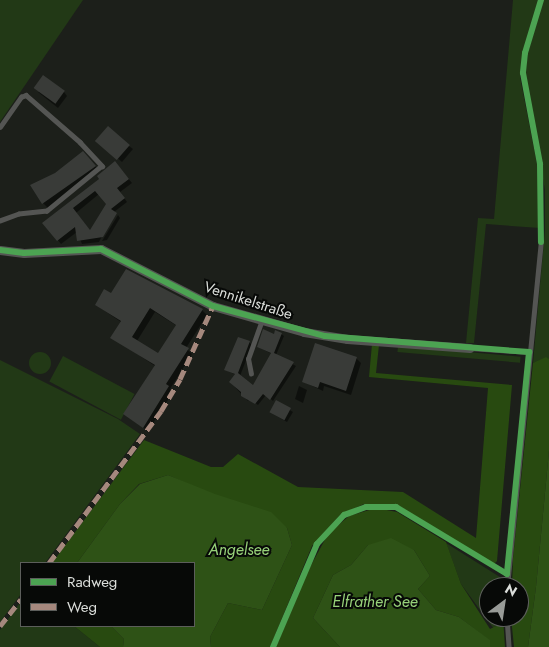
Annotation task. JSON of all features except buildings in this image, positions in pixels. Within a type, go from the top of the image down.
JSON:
[{"type":"street","name":"Vennikelstraße","points":[[0,250],[24,253],[101,249],[213,306],[262,320],[325,336],[470,348]]},
{"type":"lane","points":[[0,127],[21,97],[26,95],[80,142],[102,166],[47,211],[19,214],[0,221]]},
{"type":"lane","points":[[508,577],[542,242]]},
{"type":"lane","points":[[251,374],[248,359],[262,320]]},
{"type":"lane","points":[[470,348],[530,352]]},
{"type":"lane","points":[[508,627],[509,647]]},
{"type":"shaded area","points":[[0,0],[83,0],[0,122]]},
{"type":"shaded area","points":[[513,0],[539,0],[524,50],[520,77],[538,169],[540,228],[486,224],[474,343],[466,343],[478,218],[494,219]]},
{"type":"shaded area","points":[[543,0],[549,0],[549,359],[533,363],[545,230],[545,190],[525,76],[528,53]]},
{"type":"shaded area","points":[[372,344],[379,345],[376,373],[512,385],[497,561],[494,564],[396,504],[364,504],[340,515],[312,546],[270,647],[211,647],[210,637],[228,603],[262,610],[292,545],[287,528],[168,475],[139,484],[120,504],[78,562],[53,562],[144,440],[211,467],[223,467],[238,454],[298,487],[403,492],[476,538],[488,388],[369,377]]},
{"type":"shaded area","points":[[398,346],[521,357],[520,363],[397,352]]},
{"type":"shaded area","points":[[40,352],[48,355],[51,363],[48,371],[40,374],[32,371],[29,363],[32,355]]},
{"type":"shaded area","points":[[63,356],[135,394],[121,420],[49,382]]},
{"type":"shaded area","points":[[546,357],[549,359],[549,451],[536,587],[528,647],[514,647],[512,627],[529,627],[529,577],[512,577],[533,363]]},
{"type":"shaded area","points":[[0,360],[118,419],[140,434],[46,562],[20,562],[20,595],[0,622]]},
{"type":"shaded area","points":[[376,508],[397,512],[446,542],[461,584],[479,612],[479,627],[489,627],[490,629],[504,627],[505,647],[490,647],[489,640],[459,617],[436,610],[418,589],[430,576],[414,550],[368,545],[351,565],[333,575],[313,618],[340,647],[276,647],[309,569],[328,534],[349,516]]},
{"type":"shaded area","points":[[446,543],[500,577],[479,577],[479,609],[461,584]]},
{"type":"shaded area","points":[[20,602],[20,627],[75,627],[100,647],[0,647],[0,630]]},
{"type":"shaded area","points":[[75,627],[112,627],[124,639],[123,647],[100,647]]},
{"type":"water","points":[[549,451],[549,647],[528,647],[536,587]]},
{"type":"water","name":"Angelsee","points":[[168,475],[215,494],[271,512],[287,528],[292,545],[262,610],[228,603],[210,637],[211,647],[123,647],[124,639],[112,627],[195,627],[195,562],[78,562],[120,504],[140,484]]},
{"type":"water","name":"Elfrather See","points":[[391,538],[414,550],[430,576],[418,589],[436,610],[459,617],[490,640],[490,647],[340,647],[313,618],[333,575],[351,565],[368,545]]},
{"type":"marked path","points":[[50,562],[161,411],[180,379],[213,306]]},
{"type":"marked path","points":[[0,626],[20,600]]},
{"type":"cycle path","points":[[541,0],[525,53],[523,73],[540,164],[541,242]]},
{"type":"cycle path","points":[[0,250],[24,253],[101,249],[213,306],[325,336],[529,352],[507,574],[396,507],[366,507],[344,515],[317,544],[273,647]]}]
